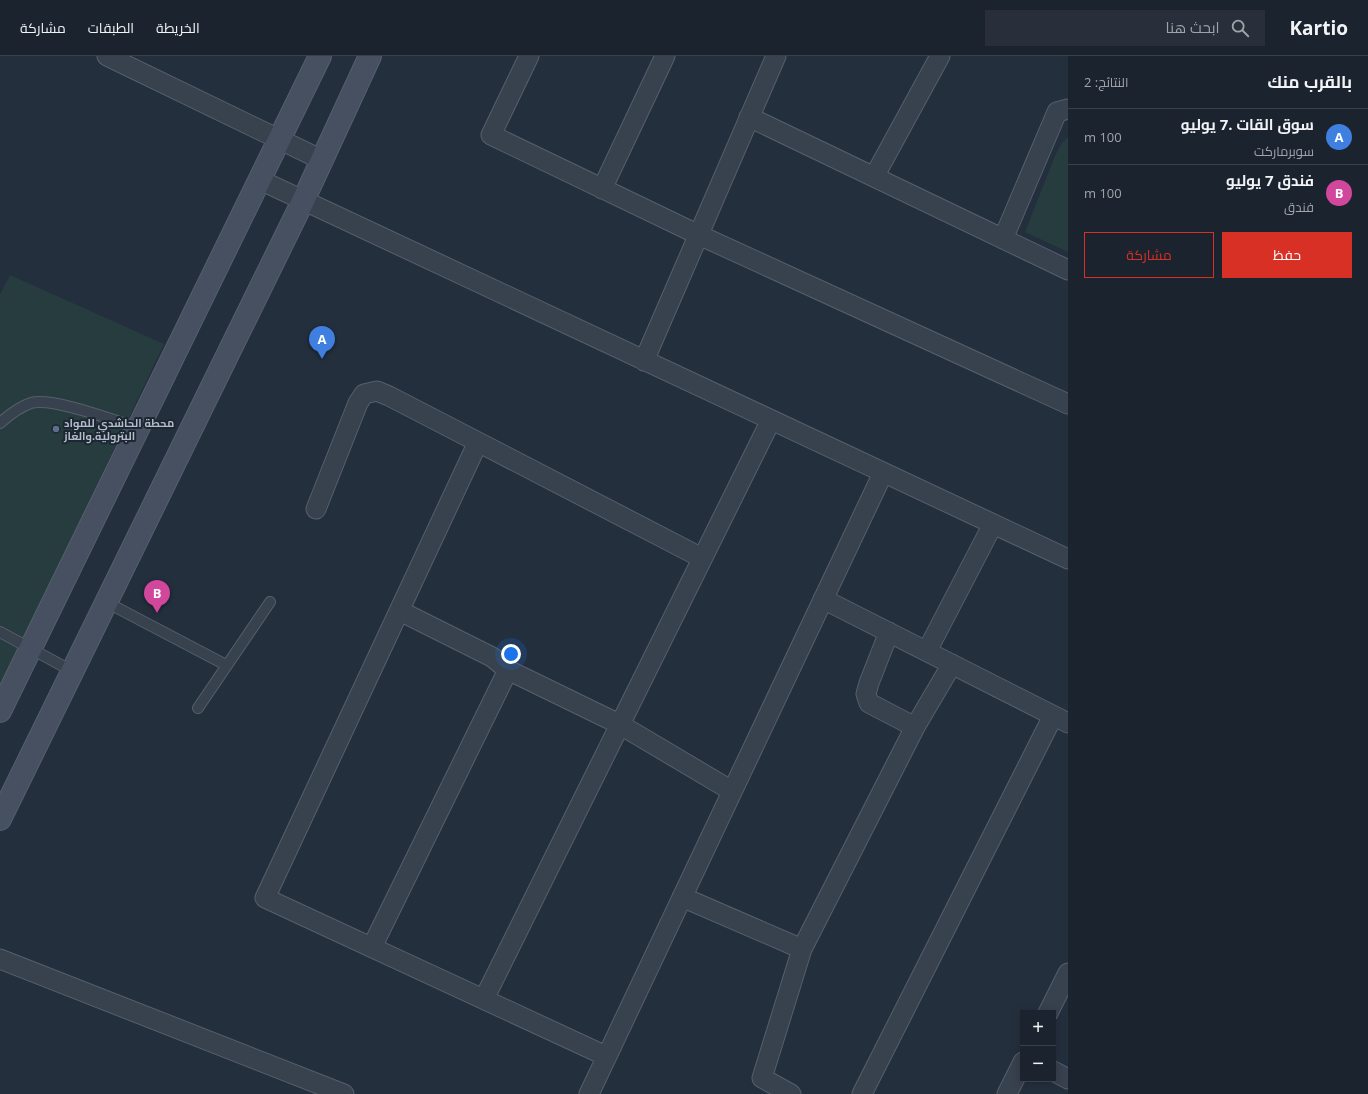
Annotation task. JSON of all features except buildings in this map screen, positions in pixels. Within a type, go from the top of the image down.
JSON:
[{"type":"main road","points":[[0,711],[320,56]]},
{"type":"main road","points":[[0,820],[303,201],[370,56]]},
{"type":"street","points":[[107,56],[322,160]]},
{"type":"street","points":[[529,56],[490,135],[698,235],[1068,404]]},
{"type":"street","points":[[602,188],[665,56]]},
{"type":"street","points":[[644,361],[776,56]]},
{"type":"street","points":[[874,177],[940,56]]},
{"type":"street","points":[[1003,238],[1056,112],[1068,109]]},
{"type":"street","points":[[749,117],[1068,270]]},
{"type":"street","points":[[260,180],[1068,559]]},
{"type":"street","points":[[316,509],[358,403],[364,394],[377,391],[702,558]]},
{"type":"street","points":[[484,999],[771,420]]},
{"type":"street","points":[[478,442],[265,898],[606,1056]]},
{"type":"street","points":[[588,1094],[883,472]]},
{"type":"street","points":[[926,651],[993,524]]},
{"type":"street","points":[[823,599],[1061,719],[862,1094]]},
{"type":"street","points":[[400,611],[492,656],[508,670],[619,724],[732,791]]},
{"type":"street","points":[[889,632],[866,694],[869,704],[915,727]]},
{"type":"street","points":[[791,1094],[762,1078],[802,949],[915,727],[952,664]]},
{"type":"street","points":[[372,947],[508,670]]},
{"type":"street","points":[[682,897],[802,949]]},
{"type":"street","points":[[0,959],[344,1094]]},
{"type":"street","points":[[1050,1010],[1068,973]]},
{"type":"street","points":[[1007,1094],[1020,1068]]},
{"type":"street","points":[[1056,1072],[1068,1078]]},
{"type":"lane","points":[[0,423],[11,413],[32,403],[58,404],[138,428]]},
{"type":"lane","points":[[106,602],[226,665]]},
{"type":"lane","points":[[198,708],[270,602]]},
{"type":"lane","points":[[0,632],[72,671]]},
{"type":"green space","points":[[1068,137],[1068,252],[1025,232],[1055,156],[1061,144]]},
{"type":"green space","points":[[10,275],[164,344],[0,689],[0,295]]},
{"type":"place","name":"سوق القات .7 يوليو","points":[[322,359]]},
{"type":"place","name":"محطة الحاشدي للمواد البترولية.والغاز","points":[[56,429]]},
{"type":"place","name":"فندق 7 يوليو","points":[[157,613]]}]
